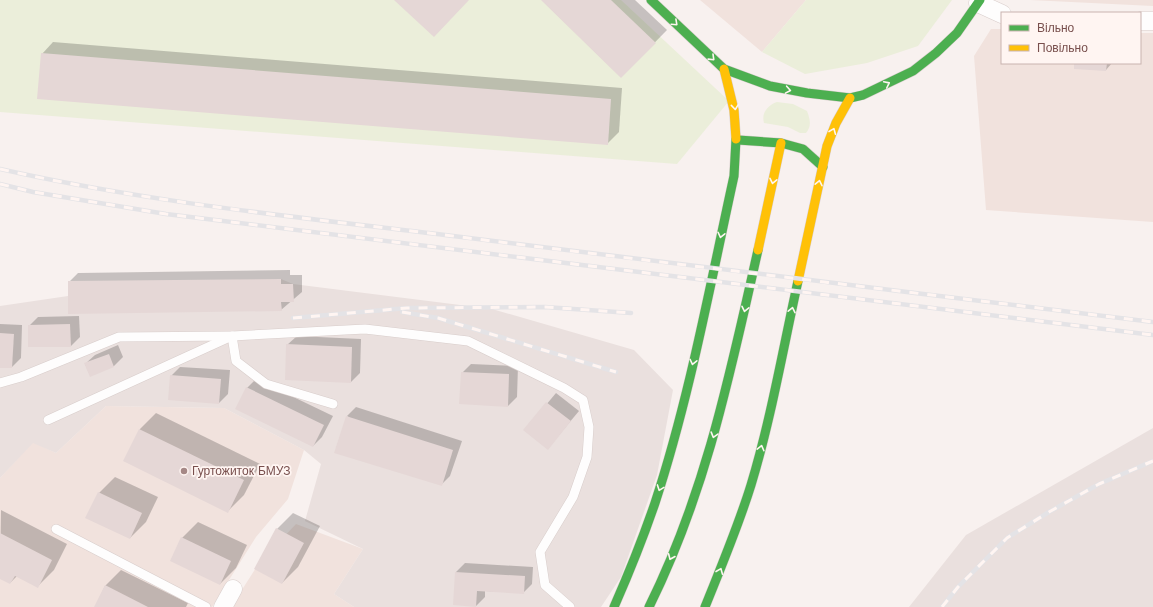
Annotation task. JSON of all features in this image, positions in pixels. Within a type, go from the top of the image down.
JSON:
[{"type":"street","points":[[651,0],[724,69],[770,86],[807,93],[850,98],[863,95],[913,71],[936,53],[956,33],[977,1],[1001,13]]},
{"type":"street","points":[[1141,21],[1153,21]]},
{"type":"street","points":[[614,607],[628,578],[666,471],[680,417],[734,176],[738,140],[734,100],[724,69]]},
{"type":"street","points":[[705,607],[728,550],[751,485],[774,393],[827,146],[836,123],[850,98]]},
{"type":"street","points":[[738,140],[781,143],[803,149],[823,167]]},
{"type":"street","points":[[649,607],[682,532],[701,479],[726,393],[781,143]]},
{"type":"street","points":[[222,607],[233,589]]},
{"type":"lane","points":[[0,383],[21,377],[119,337],[232,336],[365,329],[468,341],[564,388],[583,400],[589,427],[587,457],[573,496],[540,552],[545,585],[570,607]]},
{"type":"lane","points":[[232,336],[236,361],[266,384],[333,404]]},
{"type":"lane","points":[[48,420],[232,336]]},
{"type":"lane","points":[[56,529],[206,607]]},
{"type":"shaded area","points":[[700,0],[806,0],[762,52]]},
{"type":"shaded area","points":[[1030,0],[1153,0],[1153,6]]},
{"type":"shaded area","points":[[991,29],[1001,29],[1001,64],[1141,64],[1141,33],[1153,33],[1153,222],[986,210],[974,56]]},
{"type":"shaded area","points":[[281,279],[293,284],[492,309],[634,350],[673,390],[657,475],[621,577],[601,607],[354,607],[334,594],[363,549],[305,521],[321,464],[304,450],[224,408],[106,406],[56,453],[33,443],[0,478],[0,306],[68,296],[68,281],[83,283]]},
{"type":"shaded area","points":[[106,406],[224,408],[304,450],[288,499],[256,537],[212,607],[0,607],[0,478],[33,442],[56,453]]},
{"type":"shaded area","points":[[1153,428],[1153,607],[909,607],[966,535]]},
{"type":"shaded area","points":[[296,524],[363,549],[334,594],[354,607],[231,607],[259,563]]},
{"type":"green space","points":[[0,0],[621,0],[729,101],[677,164],[0,112]]},
{"type":"green space","points":[[806,0],[952,0],[918,46],[867,63],[805,74],[762,52]]},
{"type":"green space","points":[[777,102],[793,104],[807,111],[810,122],[806,133],[800,133],[788,127],[764,123],[764,113],[771,105]]},
{"type":"building","points":[[394,0],[469,0],[434,37]]},
{"type":"building","points":[[541,0],[611,0],[656,43],[621,78]]},
{"type":"building","points":[[41,53],[611,99],[608,145],[37,99]]},
{"type":"building","points":[[1074,64],[1107,64],[1106,71],[1074,69]]},
{"type":"building","points":[[281,279],[281,284],[293,284],[294,302],[281,302],[282,311],[68,314],[68,281]]},
{"type":"building","points":[[70,324],[71,347],[28,347],[28,325]]},
{"type":"building","points":[[0,333],[14,334],[12,368],[0,368]]},
{"type":"building","points":[[286,344],[352,347],[351,383],[285,380]]},
{"type":"building","points":[[109,354],[114,367],[90,377],[84,363]]},
{"type":"building","points":[[461,372],[509,374],[508,407],[459,404]]},
{"type":"building","points":[[170,375],[221,379],[219,404],[168,400]]},
{"type":"building","points":[[246,387],[324,425],[313,447],[235,409]]},
{"type":"building","points":[[546,402],[571,421],[548,450],[523,430]]},
{"type":"building","points":[[346,416],[453,450],[442,486],[334,453]]},
{"type":"building","name":"Гуртожиток БМУЗ","points":[[139,429],[244,480],[228,513],[123,461]]},
{"type":"building","points":[[98,492],[142,513],[130,539],[85,518]]},
{"type":"building","points":[[276,528],[304,543],[282,584],[254,569]]},
{"type":"building","points":[[0,533],[52,560],[38,588],[15,576],[10,584],[0,579]]},
{"type":"building","points":[[181,537],[231,561],[220,585],[170,561]]},
{"type":"building","points":[[455,572],[525,576],[524,594],[477,591],[476,607],[453,605]]},
{"type":"building","points":[[105,585],[148,607],[94,607]]},
{"type":"railway","points":[[0,169],[110,191],[221,208],[1153,322]]},
{"type":"railway","points":[[0,184],[33,192],[166,214],[1153,335]]},
{"type":"railway","points":[[293,318],[407,308],[545,307],[631,313]]},
{"type":"railway","points":[[402,312],[438,318],[616,372]]},
{"type":"railway","points":[[942,607],[958,587],[1007,538],[1099,484],[1153,461]]},
{"type":"traffic: fast","points":[[651,0],[724,69],[770,86],[807,93],[850,98],[863,95],[913,71],[936,53],[957,33],[980,0]]},
{"type":"traffic: fast","points":[[614,607],[636,555],[655,503],[679,422],[699,340],[734,176],[736,139]]},
{"type":"traffic: fast","points":[[738,140],[781,143],[803,149],[823,167]]},
{"type":"traffic: fast","points":[[649,607],[669,564],[701,476],[726,387],[758,250]]},
{"type":"traffic: fast","points":[[705,607],[741,516],[751,485],[771,409],[798,281]]},
{"type":"traffic: slow","points":[[724,69],[734,110],[736,139]]},
{"type":"traffic: slow","points":[[798,281],[827,146],[836,123],[850,98]]},
{"type":"traffic: slow","points":[[758,250],[781,143]]},
{"type":"place","name":"Гуртожиток БМУЗ","points":[[184,471]]}]
